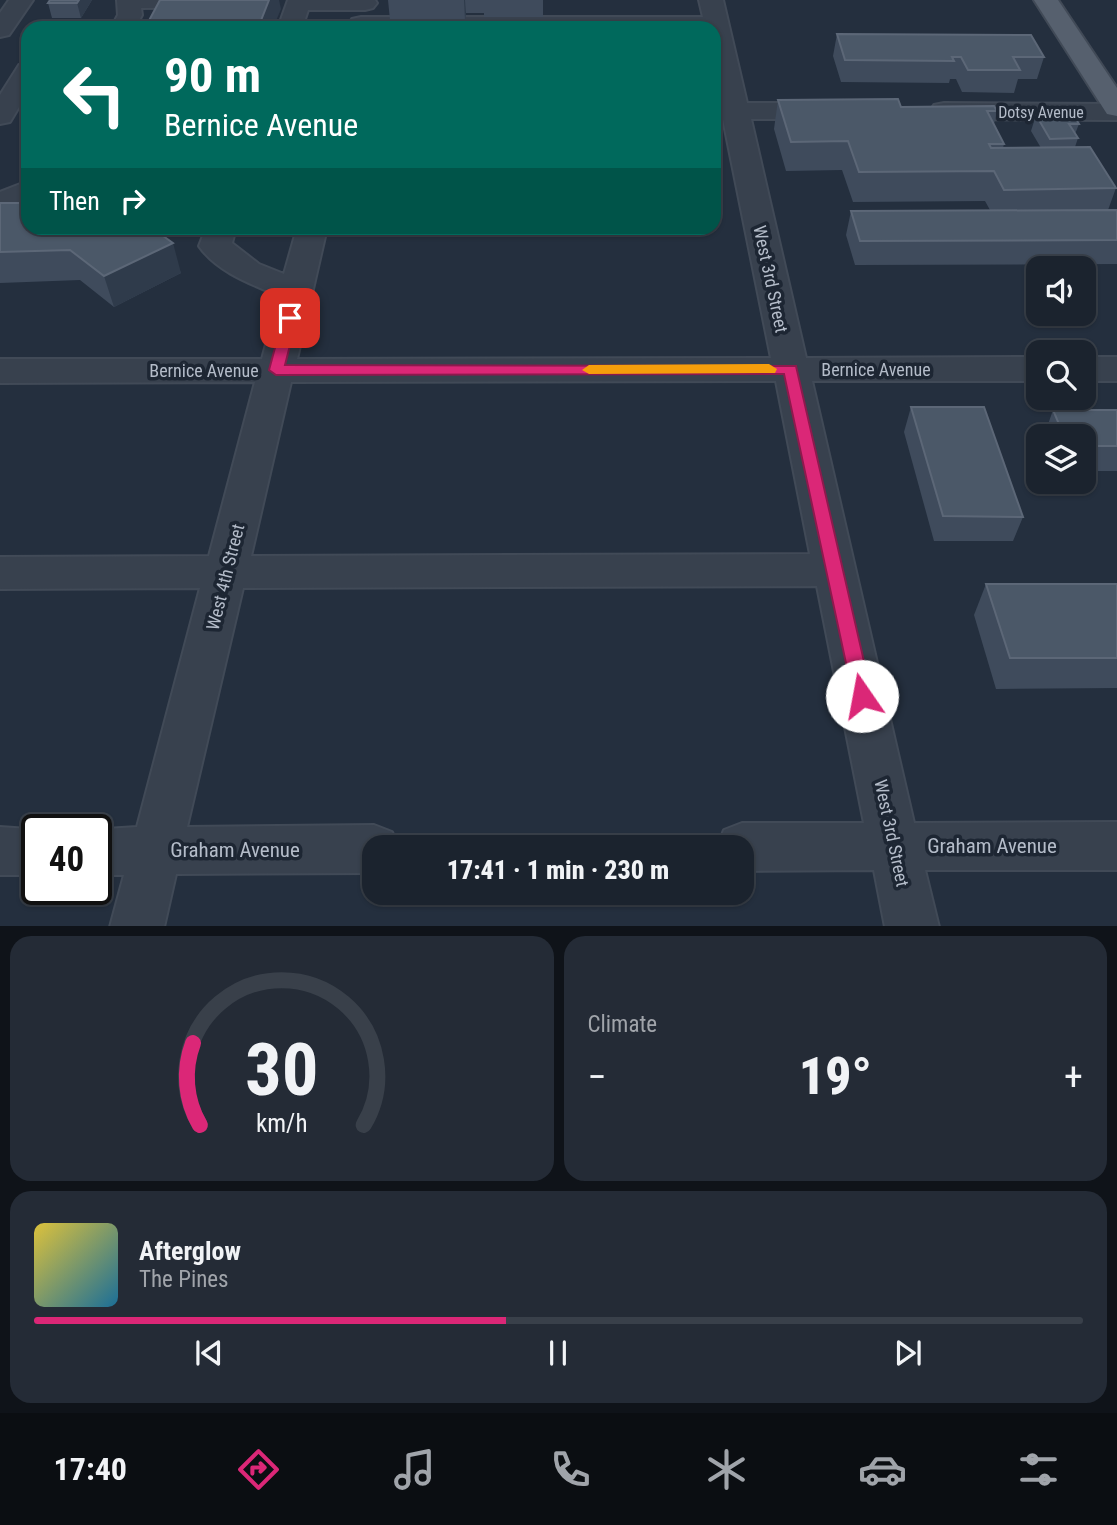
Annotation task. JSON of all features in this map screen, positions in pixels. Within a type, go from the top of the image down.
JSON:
[{"type":"main road","points":[[1046,0],[1117,110]]},
{"type":"street","points":[[1,26],[22,0]]},
{"type":"street","points":[[127,21],[130,15],[128,1],[260,0]]},
{"type":"street","points":[[291,21],[295,2],[363,14],[714,12]]},
{"type":"street","name":"West 3rd Street","points":[[721,81],[724,111],[791,369],[912,926]]},
{"type":"street","points":[[8,113],[21,86]]},
{"type":"street","name":"Dotsy Avenue","points":[[912,111],[1117,110]]},
{"type":"street","points":[[724,111],[858,111]]},
{"type":"street","points":[[0,201],[21,194]]},
{"type":"street","points":[[219,235],[215,246],[248,271],[296,291]]},
{"type":"street","name":"West 4th Street","points":[[137,926],[310,235]]},
{"type":"street","name":"Bernice Avenue","points":[[0,371],[1026,369]]},
{"type":"street","points":[[1096,369],[1117,369]]},
{"type":"street","points":[[0,573],[835,570]]},
{"type":"street","name":"Graham Avenue","points":[[754,847],[1117,846]]},
{"type":"street","name":"Graham Avenue","points":[[112,850],[362,849]]},
{"type":"street","points":[[0,851],[21,851]]},
{"type":"building","points":[[50,0],[79,0],[77,3],[48,3]]},
{"type":"building","points":[[160,0],[269,0],[261,21],[149,21]]},
{"type":"building","points":[[837,34],[1031,35],[1044,57],[1013,57],[1020,70],[968,70],[961,57],[952,57],[954,61],[845,60]]},
{"type":"building","points":[[898,99],[901,107],[994,106],[997,111],[987,111],[1004,144],[989,144],[991,148],[1090,147],[1116,188],[1004,190],[994,171],[859,172],[848,141],[791,142],[778,100]]},
{"type":"building","points":[[1073,114],[1079,124],[1069,124],[1078,138],[1050,139],[1036,115]]},
{"type":"building","points":[[0,203],[21,203],[21,235],[162,235],[173,243],[104,276],[70,250],[0,252]]},
{"type":"building","points":[[1117,210],[1117,240],[860,241],[851,211]]},
{"type":"building","points":[[911,407],[984,407],[1023,517],[943,516]]},
{"type":"building","points":[[1053,410],[1117,410],[1117,446],[1096,446],[1096,424],[1059,424]]},
{"type":"building","points":[[986,584],[1117,584],[1117,658],[1010,658]]},
{"type":"slow traffic","points":[[589,370],[769,369]]},
{"type":"route","points":[[290,318],[276,370],[791,369],[862,696]]}]
